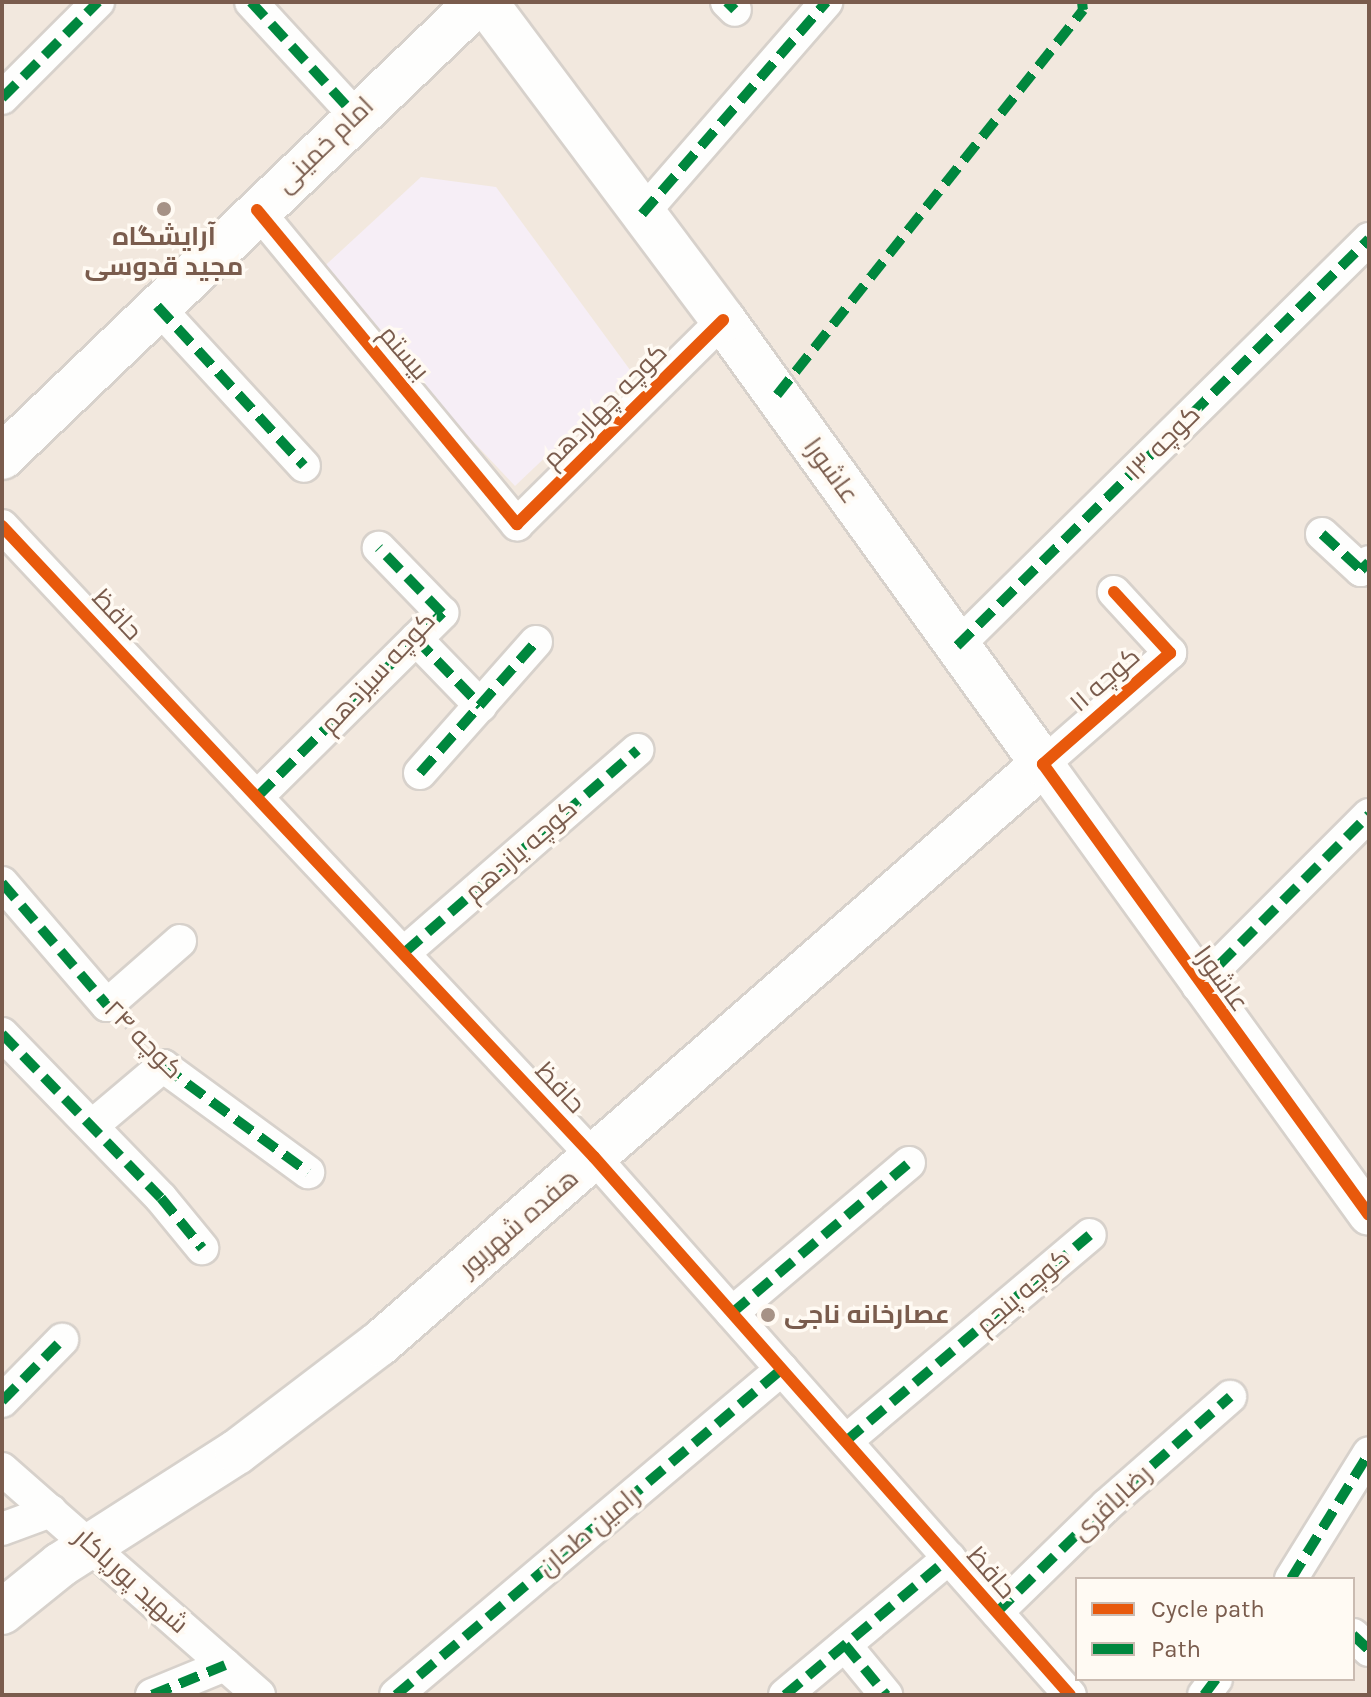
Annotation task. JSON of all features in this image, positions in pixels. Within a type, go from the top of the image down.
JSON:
[{"type":"main road","name":"امام خمینی","points":[[2,457],[355,115],[478,2]]},
{"type":"main road","name":"عاشورا","points":[[485,2],[723,320],[1043,764]]},
{"type":"main road","name":"هفده شهریور","points":[[2,1612],[92,1546],[237,1452],[379,1344],[1043,764]]},
{"type":"street","points":[[2,98],[98,2]]},
{"type":"street","points":[[251,2],[355,115]]},
{"type":"street","points":[[642,214],[826,2]]},
{"type":"street","name":"بیستم","points":[[257,210],[517,524]]},
{"type":"street","name":"کوچه ۱۳","points":[[957,646],[1369,239]]},
{"type":"street","points":[[157,306],[304,466]]},
{"type":"street","name":"کوچه چهاردهم","points":[[517,524],[723,320]]},
{"type":"street","name":"حافظ","points":[[2,526],[405,952],[594,1157],[1070,1695]]},
{"type":"street","points":[[1322,534],[1361,570],[1369,562]]},
{"type":"street","name":"کوچه سیزدهم","points":[[258,796],[442,613],[379,548]]},
{"type":"street","name":"کوچه ۱۱","points":[[1043,764],[1170,653],[1114,592]]},
{"type":"street","points":[[416,639],[481,706]]},
{"type":"street","points":[[420,773],[536,642]]},
{"type":"street","name":"کوچه یازدهم","points":[[405,952],[637,750]]},
{"type":"street","name":"عاشورا","points":[[1043,764],[1198,986],[1369,1215]]},
{"type":"street","points":[[1198,986],[1369,815]]},
{"type":"street","name":"کوچه ۲۴","points":[[2,883],[107,1005]]},
{"type":"street","points":[[107,1005],[180,941]]},
{"type":"street","points":[[2,1034],[92,1126],[202,1248]]},
{"type":"street","points":[[92,1126],[163,1066]]},
{"type":"street","name":"کوچه ۲۴","points":[[163,1066],[308,1172]]},
{"type":"street","points":[[732,1313],[909,1163]]},
{"type":"street","name":"کوچه پنجم","points":[[846,1441],[1090,1235]]},
{"type":"street","points":[[2,1401],[62,1340]]},
{"type":"street","name":"رامین طحان","points":[[396,1695],[782,1369]]},
{"type":"street","name":"رضاباقری","points":[[997,1612],[1107,1505],[1230,1397]]},
{"type":"street","points":[[1293,1577],[1369,1453]]},
{"type":"street","name":"شهید پورپاکار","points":[[2,1469],[259,1695]]},
{"type":"street","points":[[2,1529],[51,1511]]},
{"type":"street","points":[[785,1695],[949,1558]]},
{"type":"street","points":[[845,1645],[886,1695]]},
{"type":"street","points":[[152,1695],[225,1665]]},
{"type":"shaded area","points":[[2,2],[1369,2],[1369,1695],[2,1695]]},
{"type":"shaded area","points":[[421,177],[496,187],[633,374],[515,486],[316,274]]},
{"type":"marked path","points":[[2,98],[98,2]]},
{"type":"marked path","points":[[251,2],[355,115]]},
{"type":"marked path","points":[[727,2],[735,10]]},
{"type":"marked path","points":[[642,214],[826,2]]},
{"type":"marked path","points":[[777,395],[1083,10],[1082,2]]},
{"type":"marked path","points":[[957,646],[1369,239]]},
{"type":"marked path","points":[[157,306],[304,466]]},
{"type":"marked path","points":[[1322,534],[1361,570],[1369,562]]},
{"type":"marked path","points":[[258,796],[442,613],[379,548]]},
{"type":"marked path","points":[[416,639],[481,706]]},
{"type":"marked path","points":[[420,773],[536,642]]},
{"type":"marked path","points":[[405,952],[637,750]]},
{"type":"marked path","points":[[1198,986],[1369,815]]},
{"type":"marked path","points":[[2,883],[107,1005]]},
{"type":"marked path","points":[[2,1034],[161,1198],[202,1248]]},
{"type":"marked path","points":[[163,1066],[308,1172]]},
{"type":"marked path","points":[[732,1313],[909,1163]]},
{"type":"marked path","points":[[846,1441],[1090,1235]]},
{"type":"marked path","points":[[2,1401],[62,1340]]},
{"type":"marked path","points":[[396,1695],[782,1369]]},
{"type":"marked path","points":[[997,1612],[1107,1505],[1230,1397]]},
{"type":"marked path","points":[[1292,1577],[1369,1453]]},
{"type":"marked path","points":[[785,1695],[949,1558]]},
{"type":"marked path","points":[[1355,1637],[1369,1650]]},
{"type":"marked path","points":[[845,1645],[886,1695]]},
{"type":"marked path","points":[[152,1695],[225,1665]]},
{"type":"marked path","points":[[1204,1695],[1214,1681]]},
{"type":"cycle path","points":[[257,210],[517,524],[723,320]]},
{"type":"cycle path","points":[[2,526],[594,1157],[1070,1695]]},
{"type":"cycle path","points":[[1114,592],[1170,653],[1043,764],[1369,1215]]},
{"type":"place","name":"آرایشگاه مجید قدوسی","points":[[164,209]]},
{"type":"place","name":"عصارخانه ناجی","points":[[768,1315]]}]
